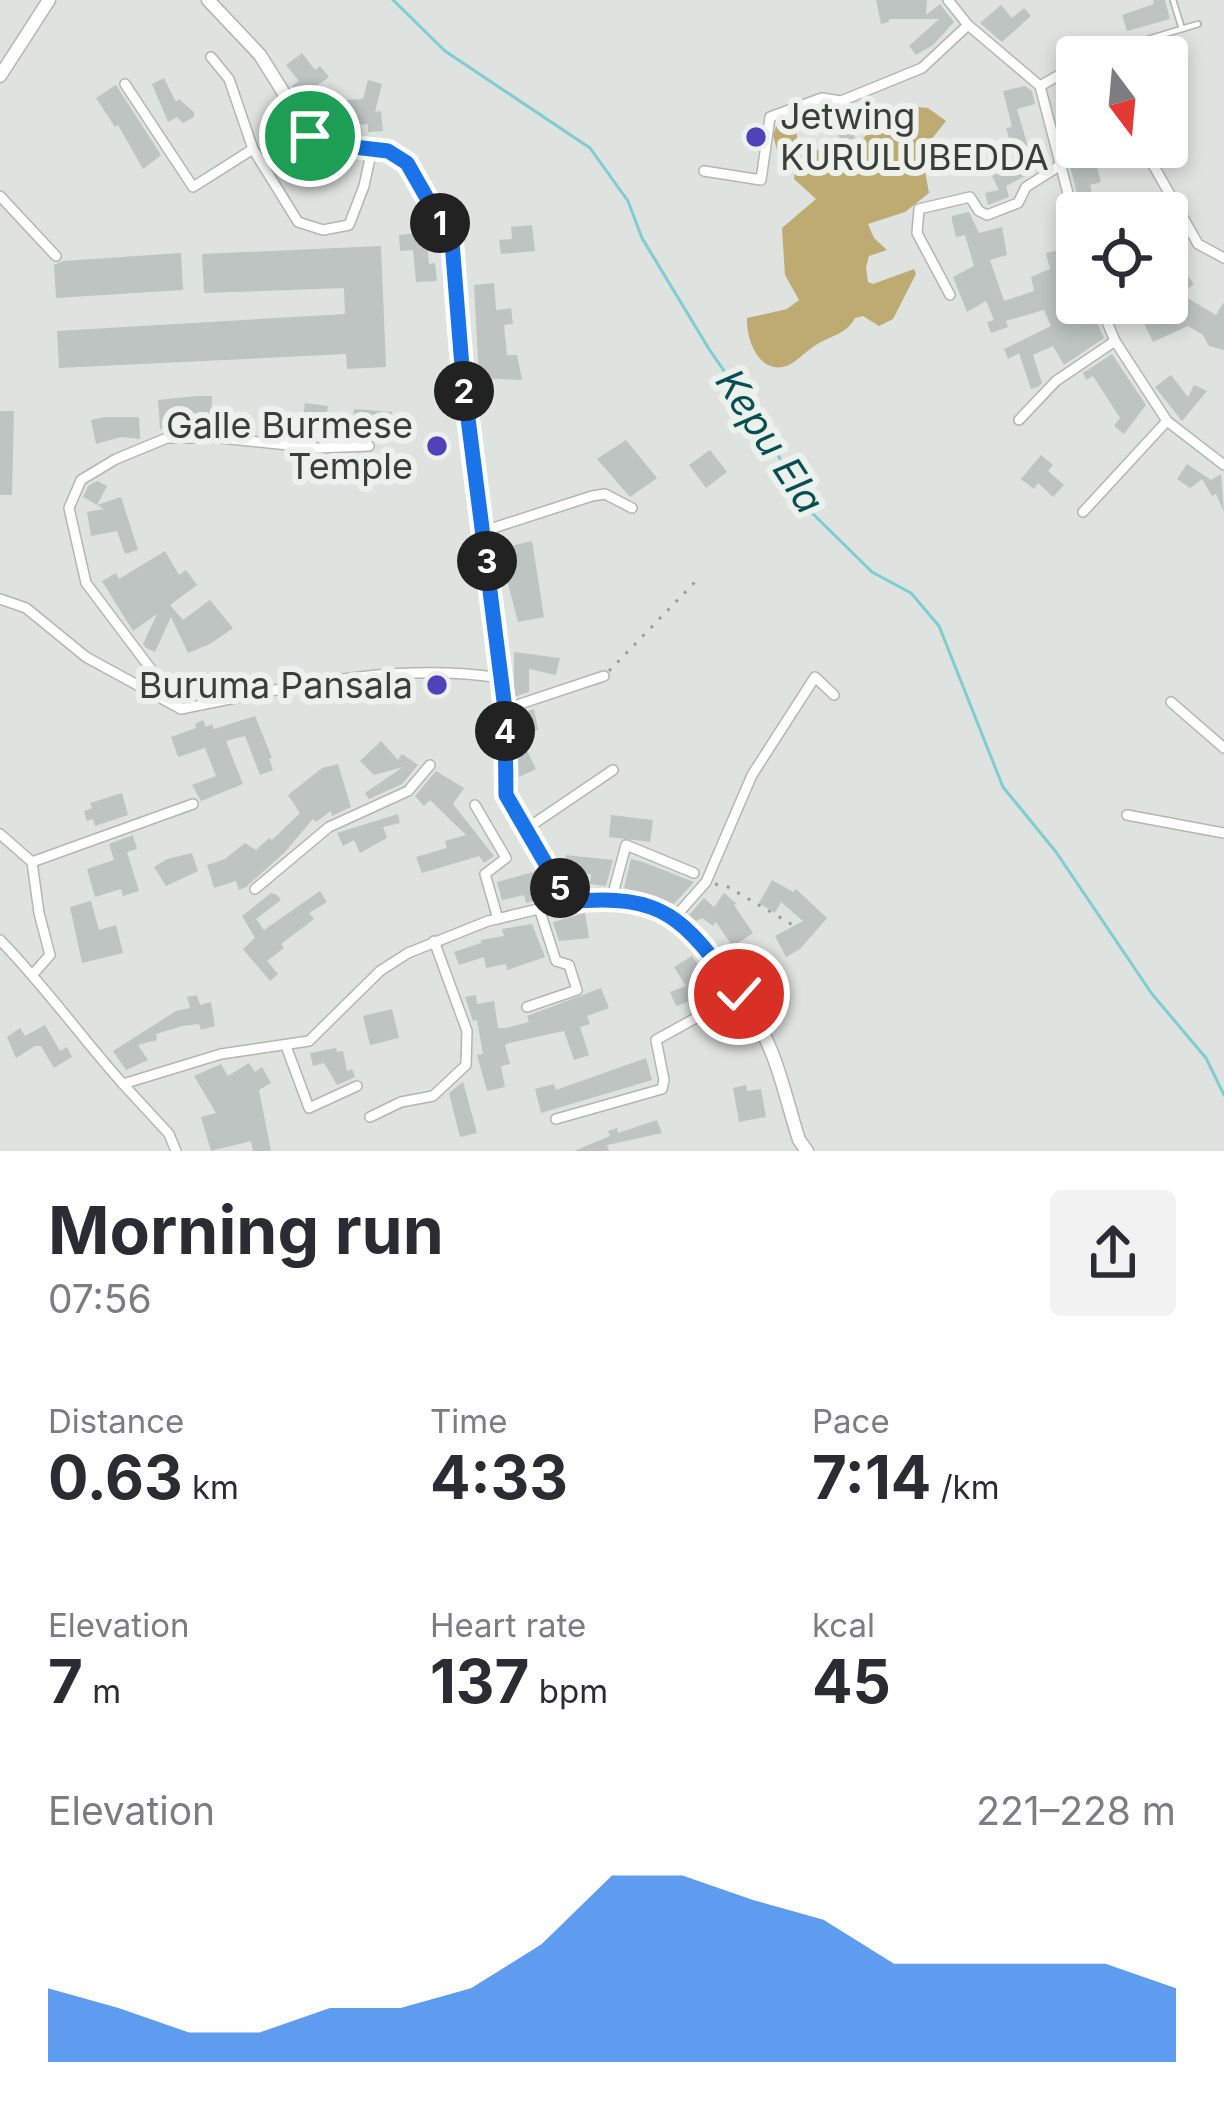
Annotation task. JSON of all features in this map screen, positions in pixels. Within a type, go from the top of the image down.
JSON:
[{"type":"street","points":[[0,76],[49,0]]},
{"type":"street","points":[[208,0],[260,55],[310,136],[320,143],[388,151],[407,163],[452,242],[463,379],[505,709],[506,795],[568,902]]},
{"type":"street","points":[[948,0],[968,25],[1040,86],[1056,153]]},
{"type":"street","points":[[704,171],[761,180],[770,117],[822,98],[841,101],[922,68],[968,25]]},
{"type":"street","points":[[211,56],[229,79],[254,149],[298,222],[323,230],[349,225],[372,149]]},
{"type":"street","points":[[1040,86],[1056,77]]},
{"type":"street","points":[[125,84],[193,187],[254,149]]},
{"type":"street","points":[[950,295],[917,232],[919,209],[970,197],[987,215],[1018,203],[1026,187],[1056,168]]},
{"type":"street","points":[[1156,168],[1198,244],[1224,258]]},
{"type":"street","points":[[0,196],[56,256]]},
{"type":"street","points":[[1108,324],[1167,421],[1224,465]]},
{"type":"street","points":[[1019,420],[1056,381],[1115,341]]},
{"type":"street","points":[[1083,512],[1167,421]]},
{"type":"street","points":[[181,709],[86,583],[69,508],[82,480],[116,458],[167,439],[220,438],[317,448],[369,446]]},
{"type":"street","points":[[484,531],[592,496],[605,494],[632,508]]},
{"type":"street","points":[[0,599],[26,608],[86,657],[181,709],[324,680],[411,671],[501,678]]},
{"type":"street","points":[[505,709],[604,676]]},
{"type":"street","points":[[675,916],[706,882],[752,775],[815,677],[834,695]]},
{"type":"street","points":[[1172,702],[1224,748]]},
{"type":"street","points":[[255,889],[329,827],[408,791],[430,765]]},
{"type":"street","points":[[526,829],[613,770]]},
{"type":"street","points":[[32,862],[193,804]]},
{"type":"street","points":[[475,805],[506,858],[485,874],[498,919]]},
{"type":"street","points":[[1127,815],[1224,832]]},
{"type":"street","points":[[0,834],[32,862],[50,955],[33,974]]},
{"type":"street","points":[[612,897],[626,845],[694,873]]},
{"type":"street","points":[[123,1084],[220,1054],[309,1041],[380,970],[434,941],[539,908],[612,897],[675,916],[706,949],[764,1035],[801,1148]]},
{"type":"street","points":[[527,1006],[578,990],[569,965],[556,961],[539,908]]},
{"type":"street","points":[[0,940],[169,1134],[176,1151]]},
{"type":"street","points":[[370,1117],[401,1102],[433,1096],[466,1065],[467,1031],[434,941]]},
{"type":"street","points":[[556,1119],[662,1089],[656,1040],[739,994]]},
{"type":"street","points":[[286,1046],[309,1108],[357,1086]]},
{"type":"lane","points":[[1173,0],[1182,29]]},
{"type":"lane","points":[[1159,36],[1198,24]]},
{"type":"path","points":[[604,676],[696,581]]},
{"type":"path","points":[[706,882],[728,887],[793,925]]},
{"type":"shaded area","points":[[917,107],[928,108],[946,121],[930,141],[931,161],[924,166],[929,193],[905,212],[868,224],[887,250],[869,256],[868,282],[914,269],[916,274],[893,319],[879,326],[863,316],[855,318],[792,364],[766,364],[751,343],[747,318],[787,309],[799,300],[785,275],[782,228],[816,199],[794,179],[796,166],[780,161],[773,135],[777,124],[794,119],[799,148],[805,152],[822,149],[832,140],[850,150],[881,122]]},
{"type":"building","points":[[876,0],[927,0],[926,15],[940,4],[954,22],[916,55],[909,46],[939,19],[889,19],[881,24]]},
{"type":"building","points":[[1153,0],[1165,0],[1170,19],[1127,31],[1122,15],[1154,4]]},
{"type":"building","points":[[1001,5],[1012,18],[1024,8],[1031,16],[1002,42],[980,23]]},
{"type":"building","points":[[302,53],[315,70],[320,66],[329,77],[312,89],[318,97],[305,107],[292,86],[299,81],[286,65]]},
{"type":"building","points":[[164,78],[176,102],[179,99],[194,117],[183,123],[177,117],[168,122],[152,84]]},
{"type":"building","points":[[368,80],[382,84],[375,112],[381,111],[383,131],[368,132],[368,124],[327,127],[325,101],[363,99]]},
{"type":"building","points":[[116,85],[161,155],[143,169],[96,98]]},
{"type":"building","points":[[1025,86],[1032,91],[1035,104],[1017,109],[1035,171],[1006,186],[1009,197],[988,205],[985,193],[999,190],[992,176],[1017,164],[1006,128],[1012,127],[1003,91]]},
{"type":"building","points":[[875,102],[883,113],[870,115],[871,124],[852,128],[855,138],[841,143],[837,131],[827,133],[825,127],[855,117],[853,106]]},
{"type":"building","points":[[1071,168],[1097,168],[1101,182],[1090,185],[1092,192],[1077,192]]},
{"type":"building","points":[[969,212],[979,233],[1002,227],[1007,255],[990,260],[1004,301],[1034,291],[1031,277],[1050,269],[1046,253],[1056,251],[1056,324],[1098,324],[1104,338],[1064,365],[1053,346],[1033,355],[1042,383],[1031,389],[1019,353],[1008,359],[1004,349],[1051,326],[1044,310],[1006,321],[1008,327],[991,333],[987,322],[994,320],[986,301],[967,312],[953,277],[974,266],[965,235],[956,237],[952,216]]},
{"type":"building","points":[[532,225],[535,251],[501,254],[499,240],[512,239],[511,227]]},
{"type":"building","points":[[426,232],[429,264],[435,263],[437,281],[416,282],[413,250],[400,251],[399,235]]},
{"type":"building","points":[[381,246],[386,367],[347,369],[346,354],[59,368],[57,331],[345,314],[344,288],[204,293],[202,254]]},
{"type":"building","points":[[181,253],[183,290],[56,298],[54,265],[63,261]]},
{"type":"building","points":[[494,283],[496,310],[511,308],[513,324],[504,325],[507,355],[517,355],[522,380],[479,378],[474,285]]},
{"type":"building","points":[[1188,298],[1216,315],[1224,302],[1224,350],[1209,346],[1203,335],[1188,326],[1153,342],[1144,324],[1188,324]]},
{"type":"building","points":[[1112,354],[1146,405],[1124,434],[1114,426],[1120,418],[1093,376],[1086,380],[1083,373]]},
{"type":"building","points":[[1171,375],[1188,397],[1194,385],[1207,391],[1182,421],[1155,387]]},
{"type":"building","points":[[212,396],[211,427],[160,429],[158,400]]},
{"type":"building","points":[[305,403],[328,406],[329,439],[289,436],[290,421],[302,422]]},
{"type":"building","points":[[354,409],[392,412],[387,443],[368,437],[370,421],[353,420]]},
{"type":"building","points":[[0,411],[14,411],[12,495],[0,495]]},
{"type":"building","points":[[139,417],[140,439],[121,437],[96,444],[91,420]]},
{"type":"building","points":[[626,440],[657,478],[630,497],[597,459]]},
{"type":"building","points":[[710,450],[727,472],[706,488],[689,465]]},
{"type":"building","points":[[1041,455],[1053,465],[1048,471],[1064,485],[1053,497],[1038,483],[1034,489],[1021,479]]},
{"type":"building","points":[[1187,464],[1211,480],[1221,474],[1224,512],[1202,479],[1190,488],[1177,479]]},
{"type":"building","points":[[97,481],[107,486],[97,505],[83,497]]},
{"type":"building","points":[[121,497],[138,550],[125,554],[117,531],[91,536],[87,512],[104,509],[97,505]]},
{"type":"building","points":[[532,541],[544,617],[518,622],[499,549]]},
{"type":"building","points":[[165,551],[179,575],[186,570],[197,585],[170,605],[183,620],[210,600],[233,628],[188,653],[171,617],[155,652],[146,648],[143,644],[157,614],[133,631],[102,581],[116,573],[119,579]]},
{"type":"building","points":[[514,652],[560,658],[556,675],[529,669],[529,692],[514,697]]},
{"type":"building","points":[[534,709],[538,730],[519,734],[536,769],[519,777],[516,715]]},
{"type":"building","points":[[255,716],[273,770],[260,775],[245,736],[226,741],[243,784],[201,801],[192,785],[216,776],[205,748],[178,757],[171,737],[196,728],[203,720],[214,729]]},
{"type":"building","points":[[381,741],[398,760],[402,754],[418,765],[402,784],[369,799],[365,793],[403,767],[374,775],[360,761]]},
{"type":"building","points":[[338,764],[351,807],[332,816],[331,811],[316,822],[313,819],[246,887],[239,890],[236,881],[214,888],[207,865],[225,859],[245,843],[256,850],[272,840],[300,813],[288,795],[322,768]]},
{"type":"building","points":[[436,771],[464,788],[453,804],[494,856],[484,863],[479,856],[422,873],[416,857],[447,848],[445,841],[466,835],[430,800],[424,806],[415,796]]},
{"type":"building","points":[[122,793],[128,815],[95,826],[93,819],[87,821],[84,811],[92,808],[90,803]]},
{"type":"building","points":[[398,814],[400,823],[383,827],[387,838],[360,853],[354,840],[343,846],[337,833]]},
{"type":"building","points":[[611,815],[653,820],[650,842],[609,837]]},
{"type":"building","points":[[133,835],[137,849],[127,852],[139,891],[123,896],[121,889],[95,897],[87,869],[114,860],[109,844]]},
{"type":"building","points":[[192,853],[198,871],[166,886],[154,867]]},
{"type":"building","points":[[566,855],[613,860],[606,886],[590,884],[591,874],[566,874]]},
{"type":"building","points":[[631,859],[694,882],[674,904],[624,888]]},
{"type":"building","points":[[537,871],[541,899],[526,903],[524,895],[502,900],[497,882]]},
{"type":"building","points":[[772,880],[793,892],[796,889],[827,918],[800,949],[786,957],[775,936],[803,921],[781,902],[775,913],[759,903]]},
{"type":"building","points":[[320,891],[327,902],[309,913],[314,919],[267,961],[278,974],[270,981],[243,949],[255,938],[242,916],[271,893],[277,895],[281,900],[256,919],[264,930]]},
{"type":"building","points":[[724,893],[736,903],[753,933],[733,947],[716,922],[713,926],[689,915],[704,898],[714,907]]},
{"type":"building","points":[[91,901],[99,930],[116,925],[123,953],[82,963],[70,907]]},
{"type":"building","points":[[585,913],[589,938],[559,941],[553,922]]},
{"type":"building","points":[[532,924],[545,957],[507,970],[506,964],[486,968],[484,957],[459,965],[454,952],[504,936],[502,929]]},
{"type":"building","points":[[692,956],[700,968],[694,971],[704,996],[676,1006],[670,992],[686,986],[674,967]]},
{"type":"building","points":[[601,988],[609,1008],[587,1016],[590,1024],[580,1027],[589,1055],[574,1060],[564,1031],[509,1043],[505,1045],[510,1064],[501,1066],[505,1087],[487,1091],[477,1055],[483,1054],[477,1020],[473,1021],[465,997],[476,995],[477,1004],[494,1001],[498,1028],[506,1028]]},
{"type":"building","points":[[197,995],[200,1005],[211,1002],[215,1026],[201,1030],[199,1024],[182,1026],[156,1034],[157,1040],[138,1045],[148,1060],[126,1070],[113,1051],[176,1011],[190,1008],[187,997]]},
{"type":"building","points":[[392,1009],[399,1038],[370,1045],[363,1016]]},
{"type":"building","points":[[45,1025],[60,1051],[67,1047],[72,1057],[54,1068],[41,1046],[35,1046],[16,1058],[7,1037],[20,1028],[25,1036]]},
{"type":"building","points":[[343,1051],[347,1071],[352,1069],[355,1077],[337,1085],[324,1063],[313,1066],[310,1053]]},
{"type":"building","points":[[646,1058],[652,1080],[541,1113],[535,1089],[554,1084],[556,1090]]},
{"type":"building","points":[[249,1063],[255,1072],[262,1067],[271,1083],[259,1090],[271,1151],[253,1151],[251,1141],[211,1151],[201,1117],[216,1113],[194,1076],[221,1064],[228,1076]]},
{"type":"building","points":[[463,1082],[477,1133],[460,1137],[449,1093]]},
{"type":"building","points":[[746,1085],[747,1091],[761,1089],[766,1117],[739,1122],[733,1088]]},
{"type":"building","points":[[657,1120],[662,1133],[607,1145],[609,1151],[574,1151],[610,1136],[608,1131],[617,1128],[618,1133]]},
{"type":"waterway","name":"Kepu Ela","points":[[393,0],[445,51],[590,148],[628,201],[642,238],[758,420],[809,510],[872,572],[911,593],[939,626],[1003,787],[1056,852],[1152,994],[1206,1058],[1224,1095]]},
{"type":"place","name":"Jetwing KURULUBEDDA","points":[[756,137]]},
{"type":"place","name":"Galle Burmese Temple","points":[[437,446]]},
{"type":"place","name":"Buruma Pansala","points":[[437,685]]},
{"type":"route","points":[[310,136],[320,143],[388,151],[407,163],[452,242],[463,379],[505,709],[506,795],[568,902],[612,897],[675,916],[739,994]]}]
